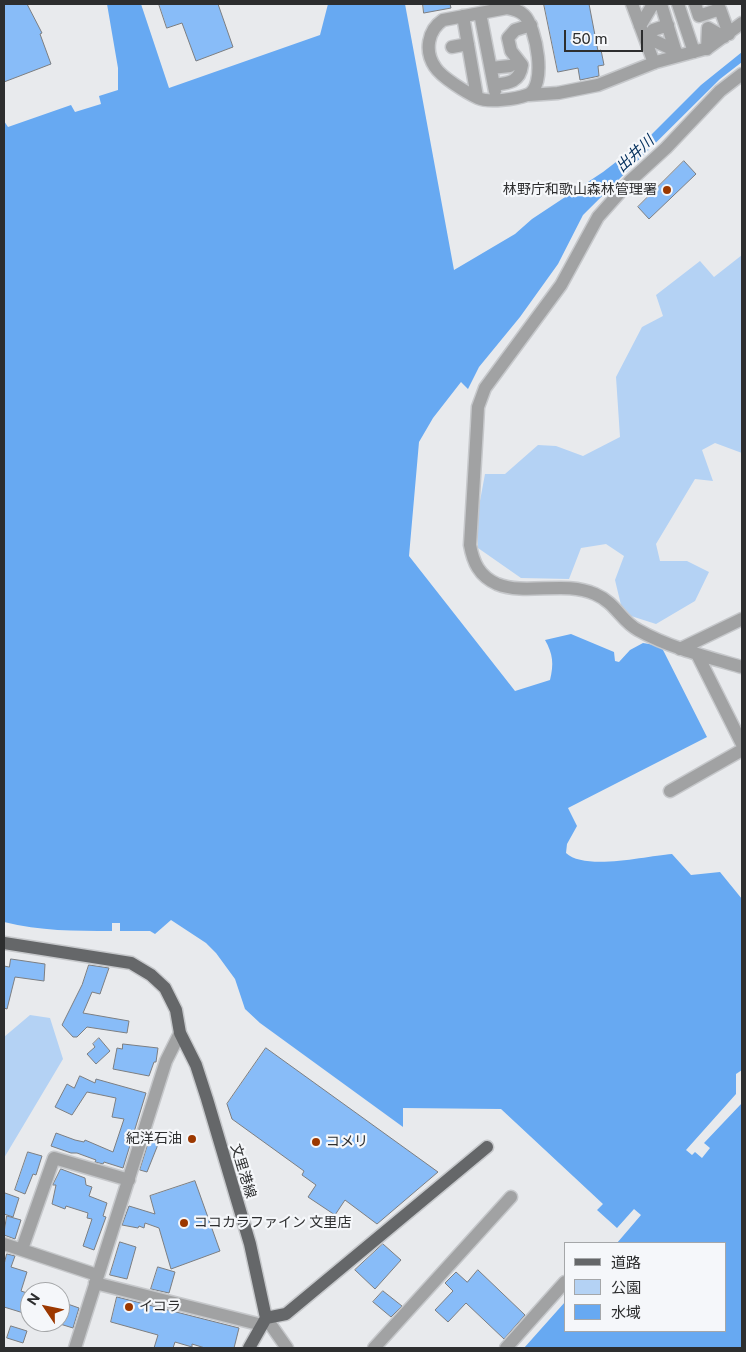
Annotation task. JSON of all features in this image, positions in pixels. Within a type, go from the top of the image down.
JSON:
[{"type":"main road","name":"文里港線","points":[[4,943],[131,963],[151,975],[165,988],[176,1010],[180,1033],[196,1066],[250,1244],[264,1322]]},
{"type":"main road","points":[[249,1348],[264,1322],[286,1314],[487,1147]]},
{"type":"street","points":[[646,31],[653,4]]},
{"type":"street","points":[[661,4],[677,54]]},
{"type":"street","points":[[678,4],[694,52]]},
{"type":"street","points":[[694,4],[698,16],[720,9],[727,36]]},
{"type":"street","points":[[637,5],[654,63]]},
{"type":"street","points":[[529,95],[535,89],[540,68],[531,25],[524,15],[516,10],[507,8],[480,12],[443,20],[430,33],[429,43],[434,67],[453,83],[477,97],[497,99],[558,93],[598,85],[677,54],[707,49],[742,23]]},
{"type":"street","points":[[480,12],[497,99]]},
{"type":"street","points":[[463,16],[477,97]]},
{"type":"street","points":[[494,85],[510,83],[518,77],[522,66],[511,51],[508,38],[515,30],[531,25]]},
{"type":"street","points":[[646,31],[668,25]]},
{"type":"street","points":[[707,49],[708,28],[727,36]]},
{"type":"street","points":[[646,31],[677,54]]},
{"type":"street","points":[[452,47],[468,44]]},
{"type":"street","points":[[491,68],[510,66]]},
{"type":"street","points":[[742,74],[720,90],[666,148],[630,181],[598,217],[561,285],[503,361],[485,388],[478,407],[470,545],[474,564],[486,577],[498,584],[525,588],[575,589],[596,594],[616,607],[627,622],[638,630],[680,648],[742,667]]},
{"type":"street","points":[[680,648],[742,620]]},
{"type":"street","points":[[697,654],[742,744]]},
{"type":"street","points":[[670,791],[742,750]]},
{"type":"street","points":[[75,1348],[166,1061],[180,1033]]},
{"type":"street","points":[[22,1249],[54,1158],[129,1180]]},
{"type":"street","points":[[374,1348],[511,1198]]},
{"type":"street","points":[[4,1244],[22,1249],[96,1279],[264,1322],[287,1348]]},
{"type":"street","points":[[506,1348],[564,1283]]},
{"type":"green space","points":[[742,255],[742,453],[715,443],[702,450],[713,481],[695,479],[656,544],[660,561],[687,561],[709,572],[695,601],[656,624],[631,616],[621,605],[615,580],[624,556],[606,544],[581,548],[569,579],[521,578],[478,548],[477,517],[485,474],[505,474],[538,445],[556,446],[583,456],[620,437],[616,377],[642,327],[663,316],[656,295],[700,261],[714,277]]},
{"type":"green space","points":[[30,1015],[50,1018],[63,1059],[4,1158],[4,1037]]},
{"type":"water","name":"出井川","points":[[107,4],[141,4],[169,88],[320,35],[328,4],[405,4],[454,270],[515,234],[532,219],[603,172],[651,135],[701,85],[742,52],[742,62],[720,79],[583,215],[558,264],[520,317],[479,367],[468,389],[461,382],[433,418],[419,442],[409,556],[515,691],[550,680],[552,659],[545,640],[571,634],[614,652],[615,661],[619,662],[630,650],[643,643],[661,646],[707,737],[568,808],[577,826],[567,844],[566,853],[575,858],[601,862],[672,854],[691,875],[720,872],[742,899],[742,1070],[736,1074],[736,1094],[686,1150],[692,1155],[695,1152],[702,1158],[710,1148],[704,1143],[742,1103],[742,1348],[524,1348],[564,1303],[564,1332],[726,1332],[726,1242],[618,1242],[641,1215],[634,1209],[617,1228],[597,1210],[603,1204],[501,1109],[403,1108],[403,1127],[260,1023],[245,1009],[235,979],[216,953],[206,943],[171,920],[155,934],[150,931],[120,931],[120,923],[112,923],[112,931],[71,931],[44,929],[4,922],[4,121],[8,127],[71,105],[75,112],[101,104],[99,96],[118,90],[118,68]]},
{"type":"building","points":[[4,4],[27,4],[42,33],[40,34],[51,64],[4,82]]},
{"type":"building","points":[[159,4],[218,4],[233,47],[196,61],[182,23],[167,28]]},
{"type":"building","points":[[423,4],[450,4],[451,8],[424,13]]},
{"type":"building","points":[[544,4],[589,4],[598,51],[601,50],[604,65],[598,66],[599,76],[580,80],[578,68],[558,72]]},
{"type":"building","name":"林野庁和歌山森林管理署","points":[[684,161],[696,174],[649,219],[638,207]]},
{"type":"building","points":[[11,959],[45,964],[44,981],[15,977],[7,1009],[4,1008],[4,966],[9,967]]},
{"type":"building","points":[[89,965],[109,968],[100,994],[92,992],[83,1013],[129,1021],[127,1033],[87,1027],[77,1037],[73,1037],[62,1025],[82,985]]},
{"type":"building","points":[[99,1038],[110,1051],[96,1064],[87,1054],[95,1047],[93,1044]]},
{"type":"building","points":[[123,1044],[158,1048],[156,1062],[154,1062],[149,1076],[113,1069],[117,1048],[122,1049]]},
{"type":"building","points":[[266,1048],[438,1172],[377,1224],[345,1200],[335,1215],[308,1197],[316,1185],[302,1175],[304,1171],[232,1119],[227,1104]]},
{"type":"building","points":[[80,1076],[95,1083],[96,1079],[146,1093],[123,1168],[104,1162],[103,1164],[95,1162],[96,1160],[77,1153],[71,1153],[51,1146],[56,1133],[75,1140],[84,1142],[85,1140],[113,1152],[124,1119],[112,1117],[116,1098],[87,1092],[72,1115],[55,1107],[67,1084],[74,1088]]},
{"type":"building","points":[[150,1138],[159,1142],[147,1172],[140,1170]]},
{"type":"building","points":[[28,1152],[42,1156],[36,1175],[33,1174],[25,1194],[15,1190]]},
{"type":"building","points":[[61,1169],[85,1178],[86,1185],[92,1187],[89,1196],[107,1203],[103,1216],[106,1217],[94,1250],[83,1246],[92,1219],[87,1218],[88,1213],[66,1206],[65,1209],[52,1204],[56,1185],[53,1185]]},
{"type":"building","name":"ココカラファイン 文里店","points":[[195,1181],[220,1251],[171,1269],[159,1228],[145,1223],[144,1228],[122,1225],[129,1206],[155,1214],[150,1196]]},
{"type":"building","points":[[5,1193],[19,1198],[13,1217],[4,1214]]},
{"type":"building","points":[[7,1216],[21,1220],[15,1239],[4,1235]]},
{"type":"building","points":[[120,1242],[136,1247],[127,1279],[110,1275]]},
{"type":"building","points":[[383,1244],[401,1260],[375,1289],[355,1270]]},
{"type":"building","points":[[7,1254],[15,1256],[11,1267],[27,1272],[24,1282],[20,1282],[20,1312],[4,1307],[4,1265]]},
{"type":"building","points":[[158,1267],[175,1272],[169,1293],[151,1289]]},
{"type":"building","points":[[478,1270],[525,1315],[504,1339],[466,1303],[448,1322],[435,1310],[453,1291],[445,1283],[456,1272],[467,1282]]},
{"type":"building","points":[[383,1291],[402,1306],[391,1317],[373,1302]]},
{"type":"building","points":[[117,1297],[239,1328],[234,1348],[205,1348],[192,1344],[192,1347],[175,1342],[173,1348],[154,1348],[158,1335],[111,1322]]},
{"type":"building","points":[[70,1305],[79,1308],[73,1328],[70,1327]]},
{"type":"building","points":[[11,1326],[20,1329],[20,1332],[27,1332],[23,1343],[7,1338]]},
{"type":"place","name":"林野庁和歌山森林管理署","points":[[667,190]]},
{"type":"place","name":"紀洋石油","points":[[192,1139]]},
{"type":"place","name":"コメリ","points":[[316,1142]]},
{"type":"place","name":"ココカラファイン 文里店","points":[[184,1223]]},
{"type":"place","name":"イコラ","points":[[129,1307]]}]
